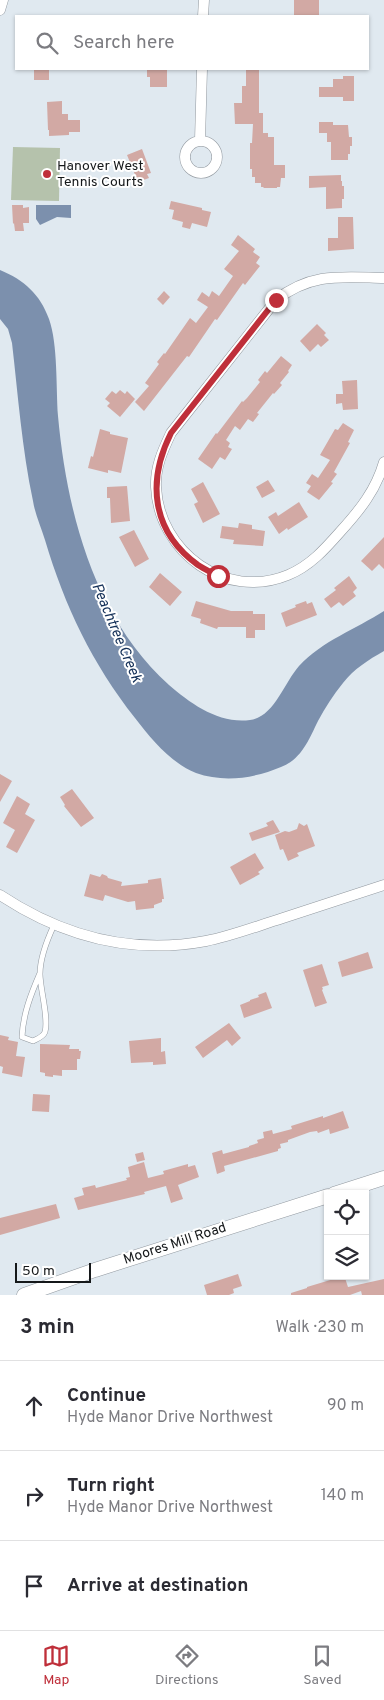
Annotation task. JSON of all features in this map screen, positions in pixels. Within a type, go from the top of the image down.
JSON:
[{"type":"street","points":[[0,10],[3,0]]},
{"type":"street","points":[[203,15],[204,0]]},
{"type":"street","points":[[200,140],[202,70]]},
{"type":"street","points":[[384,278],[325,278],[304,283],[276,300],[171,433],[163,449],[158,467],[156,485],[158,505],[163,523],[172,539],[183,553],[199,566],[218,576],[241,581],[264,581],[287,575],[305,566],[319,555],[368,499],[384,462]]},
{"type":"street","points":[[0,894],[21,909],[54,925],[96,939],[123,944],[152,946],[206,941],[234,934],[384,885]]},
{"type":"street","points":[[346,1190],[384,1178]]},
{"type":"street","name":"Moores Mill Road","points":[[24,1295],[95,1270],[324,1197]]},
{"type":"lane","points":[[40,973],[27,1001],[22,1028],[22,1037],[33,1041],[41,1037],[45,1032],[45,1012],[40,973],[43,952],[54,925]]},
{"type":"green space","points":[[13,147],[60,148],[59,201],[11,200]]},
{"type":"water","points":[[36,205],[71,205],[71,218],[57,217],[40,225],[36,219]]},
{"type":"water","name":"Peachtree Creek","points":[[0,270],[17,278],[36,295],[49,319],[54,341],[62,453],[69,489],[77,526],[103,596],[121,628],[143,658],[169,685],[196,705],[217,716],[239,720],[258,718],[272,706],[299,666],[308,657],[329,642],[384,611],[384,651],[362,665],[347,678],[326,706],[300,754],[288,763],[271,771],[239,778],[217,778],[187,769],[162,750],[148,734],[120,697],[93,655],[81,634],[61,588],[34,506],[23,442],[12,343],[8,329],[0,319]]},
{"type":"building","points":[[294,0],[319,0],[319,15],[294,15]]},
{"type":"building","points":[[34,70],[49,70],[49,80],[34,80]]},
{"type":"building","points":[[147,70],[167,70],[167,87],[150,87],[150,77],[147,77]]},
{"type":"building","points":[[246,70],[259,70],[259,113],[263,113],[263,133],[268,133],[268,137],[274,137],[274,165],[285,165],[285,178],[281,178],[280,187],[277,188],[263,188],[261,183],[255,183],[255,177],[252,177],[252,169],[250,169],[250,143],[252,143],[253,124],[235,124],[234,103],[242,103],[242,86],[246,86]]},
{"type":"building","points":[[343,76],[354,76],[354,101],[343,101],[343,97],[319,97],[319,87],[333,87],[333,79],[343,79]]},
{"type":"building","points":[[62,101],[62,114],[68,114],[68,120],[80,120],[80,132],[69,132],[69,135],[49,136],[47,102]]},
{"type":"building","points":[[319,122],[333,122],[333,125],[348,125],[349,137],[352,137],[352,146],[350,146],[348,160],[331,160],[331,142],[327,142],[327,133],[319,133]]},
{"type":"building","points":[[142,149],[151,173],[147,174],[149,178],[138,182],[127,155]]},
{"type":"building","points":[[341,175],[342,186],[344,186],[342,208],[326,209],[326,187],[309,188],[309,176]]},
{"type":"building","points":[[171,201],[211,212],[207,227],[192,223],[190,229],[182,227],[183,222],[172,219],[174,210],[169,209]]},
{"type":"building","points":[[12,205],[23,205],[23,208],[29,207],[29,223],[23,223],[24,231],[15,231]]},
{"type":"building","points":[[338,217],[353,217],[354,249],[328,251],[328,238],[338,238]]},
{"type":"building","points":[[238,235],[255,249],[253,252],[260,257],[256,263],[260,266],[245,285],[243,283],[189,357],[187,356],[144,411],[135,402],[149,386],[145,383],[159,364],[157,362],[165,354],[190,318],[196,323],[208,307],[197,300],[202,292],[209,297],[212,291],[219,296],[233,276],[224,269],[239,251],[231,245]]},
{"type":"building","points":[[164,291],[170,297],[163,305],[157,299]]},
{"type":"building","points":[[317,324],[326,333],[324,335],[329,340],[321,347],[318,344],[310,352],[300,341]]},
{"type":"building","points":[[281,356],[292,365],[280,383],[282,385],[257,413],[259,414],[253,422],[248,419],[240,430],[235,426],[226,440],[230,443],[228,447],[232,449],[225,460],[220,457],[212,469],[198,459],[216,433],[260,382],[258,380],[265,371],[267,373]]},
{"type":"building","points":[[357,380],[358,409],[343,410],[342,403],[336,404],[336,394],[343,394],[342,381]]},
{"type":"building","points":[[120,390],[125,394],[127,391],[135,399],[120,417],[107,406],[110,403],[105,399],[112,391],[116,394]]},
{"type":"building","points":[[343,423],[354,430],[348,442],[350,443],[334,472],[337,474],[331,482],[333,483],[319,500],[307,492],[311,486],[306,483],[312,474],[318,478],[330,460],[320,455],[335,429],[338,430]]},
{"type":"building","points":[[100,429],[110,432],[110,434],[128,438],[121,473],[108,470],[108,473],[88,468],[91,456],[93,457]]},
{"type":"building","points":[[268,480],[275,491],[262,498],[256,487]]},
{"type":"building","points":[[203,482],[220,514],[203,523],[194,504],[198,502],[191,489]]},
{"type":"building","points":[[127,486],[130,521],[111,523],[110,498],[107,498],[107,487]]},
{"type":"building","points":[[299,502],[308,517],[279,534],[268,517],[276,512],[278,516]]},
{"type":"building","points":[[239,523],[252,525],[252,529],[265,531],[263,546],[233,544],[234,540],[220,538],[222,526],[238,528]]},
{"type":"building","points":[[134,530],[149,559],[135,567],[119,537]]},
{"type":"building","points":[[384,537],[384,569],[379,564],[372,571],[361,561]]},
{"type":"building","points":[[160,573],[182,592],[170,606],[149,587]]},
{"type":"building","points":[[349,576],[357,588],[353,592],[356,596],[343,606],[339,602],[331,608],[324,599],[336,590],[334,588]]},
{"type":"building","points":[[196,601],[231,611],[253,611],[253,614],[265,614],[265,630],[255,630],[255,638],[246,638],[246,627],[218,627],[217,629],[200,623],[201,619],[191,616]]},
{"type":"building","points":[[306,601],[307,604],[312,602],[317,615],[286,627],[281,613]]},
{"type":"building","points":[[0,774],[12,781],[0,802]]},
{"type":"building","points":[[72,789],[94,818],[81,827],[64,806],[60,797]]},
{"type":"building","points":[[17,796],[30,804],[25,814],[35,820],[17,853],[6,847],[15,830],[3,823]]},
{"type":"building","points":[[273,820],[280,832],[252,841],[249,833],[268,826],[266,823]]},
{"type":"building","points":[[299,823],[304,826],[307,824],[315,846],[297,853],[299,856],[288,861],[283,849],[280,850],[275,835],[297,829]]},
{"type":"building","points":[[255,853],[264,868],[258,872],[260,874],[240,885],[230,867]]},
{"type":"building","points":[[90,874],[100,877],[102,874],[122,882],[121,886],[148,883],[148,880],[161,878],[164,899],[162,899],[162,902],[154,905],[154,908],[136,910],[135,901],[128,902],[105,895],[103,901],[84,896]]},
{"type":"building","points":[[368,952],[373,968],[342,977],[338,962]]},
{"type":"building","points":[[322,964],[329,985],[322,987],[327,1003],[315,1007],[303,970]]},
{"type":"building","points":[[266,992],[272,1008],[244,1018],[240,1005]]},
{"type":"building","points":[[229,1023],[241,1038],[232,1046],[227,1040],[203,1058],[195,1047]]},
{"type":"building","points":[[0,1035],[9,1037],[8,1040],[18,1042],[16,1056],[25,1057],[22,1077],[2,1073],[3,1067],[0,1066]]},
{"type":"building","points":[[161,1038],[161,1052],[165,1051],[166,1064],[153,1065],[153,1062],[131,1063],[129,1041]]},
{"type":"building","points":[[40,1044],[70,1045],[69,1049],[79,1049],[81,1051],[80,1059],[77,1059],[77,1070],[62,1070],[62,1076],[45,1076],[45,1073],[40,1072]]},
{"type":"building","points":[[33,1094],[50,1095],[49,1112],[32,1111]]},
{"type":"building","points":[[343,1111],[349,1128],[330,1134],[329,1129],[318,1133],[317,1131],[310,1132],[280,1144],[281,1148],[278,1151],[224,1166],[225,1171],[217,1174],[212,1153],[222,1150],[223,1154],[249,1147],[258,1143],[257,1140],[264,1138],[263,1132],[272,1130],[273,1134],[292,1129],[291,1126]]},
{"type":"building","points":[[143,1152],[145,1160],[137,1162],[135,1154]]},
{"type":"building","points":[[144,1162],[148,1178],[164,1174],[163,1171],[188,1164],[188,1167],[195,1165],[199,1177],[178,1185],[183,1199],[171,1203],[166,1186],[144,1192],[145,1194],[78,1210],[74,1198],[84,1195],[82,1188],[95,1185],[96,1188],[127,1180],[126,1178],[130,1177],[128,1167]]},
{"type":"building","points":[[56,1204],[60,1218],[0,1235],[0,1218]]},
{"type":"building","points":[[238,1274],[242,1286],[233,1289],[234,1293],[229,1295],[207,1295],[204,1285]]},
{"type":"building","points":[[384,1279],[384,1295],[362,1295],[361,1291],[350,1295],[291,1295],[291,1293],[330,1280],[346,1280],[348,1287]]},
{"type":"place","name":"Hanover West Tennis Courts","points":[[47,174]]},
{"type":"route","points":[[218,576],[199,566],[183,553],[163,523],[158,505],[156,485],[158,467],[163,449],[171,433],[276,300]]}]
